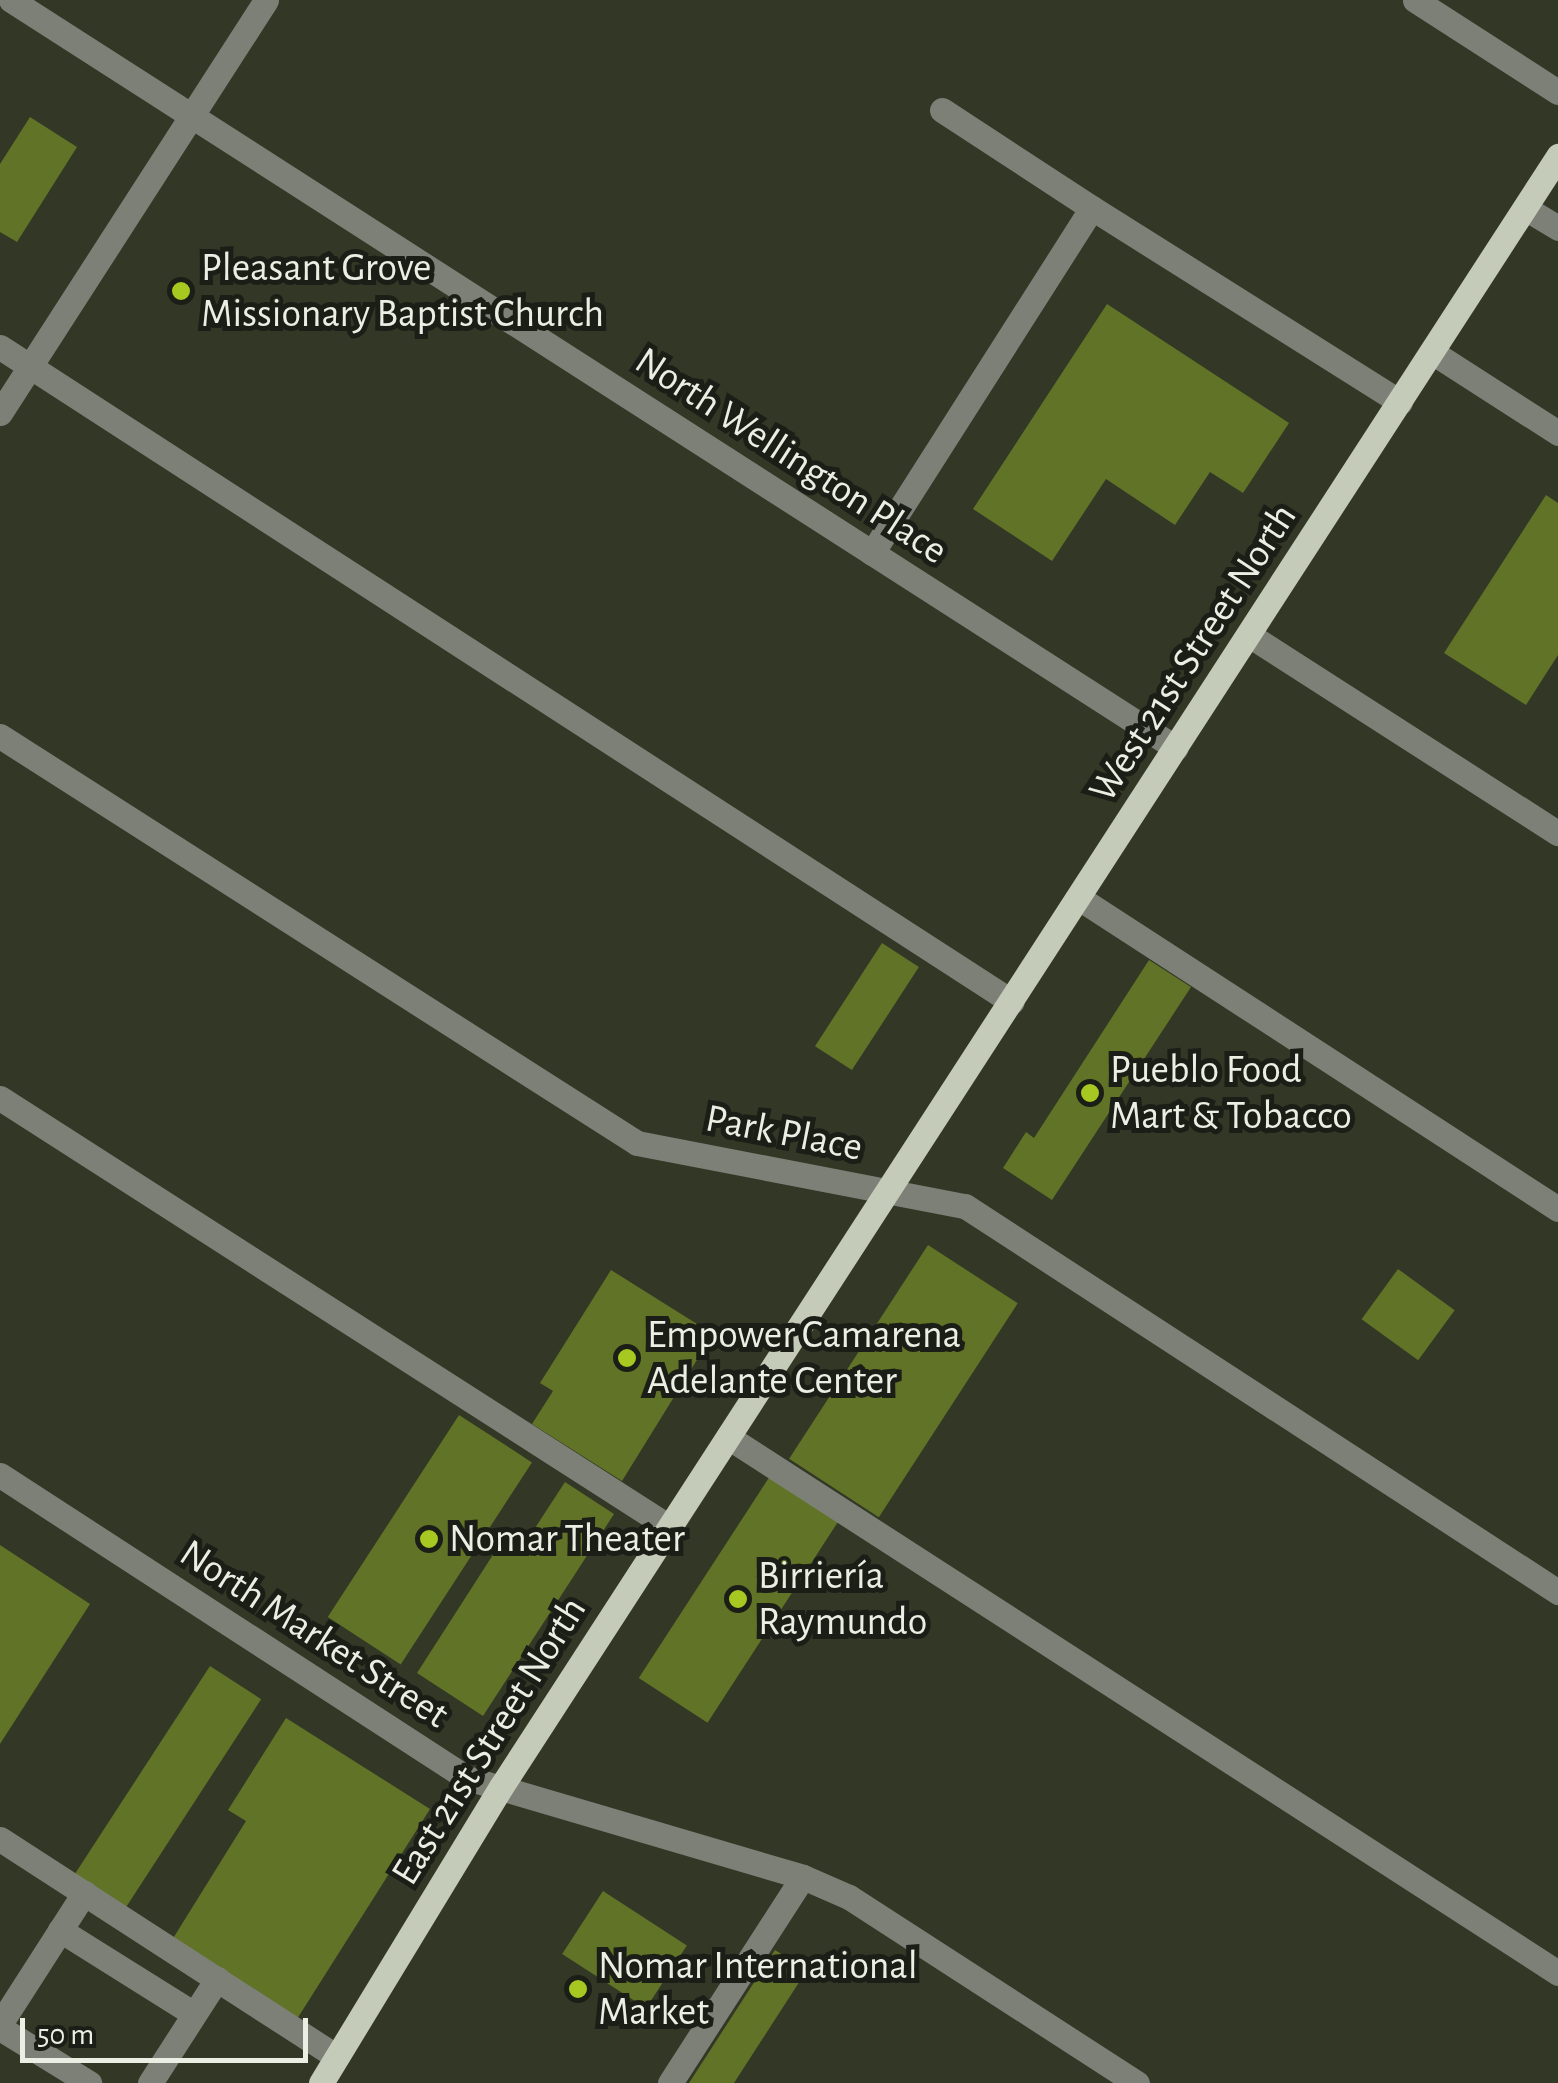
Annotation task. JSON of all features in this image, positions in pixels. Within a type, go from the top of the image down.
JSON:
[{"type":"main road","name":"West 21st Street North","points":[[890,1192],[1558,156]]},
{"type":"main road","name":"East 21st Street North","points":[[321,2083],[501,1787],[890,1192]]},
{"type":"street","name":"North Wellington Place","points":[[11,0],[1176,748]]},
{"type":"street","points":[[0,413],[266,0]]},
{"type":"street","points":[[1416,0],[1558,92]]},
{"type":"street","points":[[942,110],[1400,402]]},
{"type":"street","points":[[872,553],[1092,208]]},
{"type":"street","points":[[1524,208],[1558,228]]},
{"type":"street","points":[[0,347],[28,369],[1012,1002]]},
{"type":"street","points":[[1432,352],[1558,433]]},
{"type":"street","points":[[1249,635],[1558,833]]},
{"type":"street","name":"Park Place","points":[[0,736],[638,1144],[965,1206],[1558,1592]]},
{"type":"street","points":[[1079,898],[1558,1209]]},
{"type":"street","points":[[0,1098],[670,1527]]},
{"type":"street","points":[[728,1437],[1558,1974]]},
{"type":"street","name":"North Market Street","points":[[0,1475],[468,1778],[803,1877],[849,1898],[1137,2083]]},
{"type":"street","points":[[0,1839],[338,2057]]},
{"type":"street","points":[[670,2083],[803,1877]]},
{"type":"street","points":[[84,1893],[0,2026],[89,2083]]},
{"type":"street","points":[[60,1930],[194,2014]]},
{"type":"street","points":[[150,2083],[216,1979]]},
{"type":"building","points":[[30,117],[77,147],[17,242],[0,232],[0,164]]},
{"type":"building","points":[[1107,304],[1289,423],[1243,493],[1210,472],[1175,525],[1106,479],[1052,561],[973,509]]},
{"type":"building","points":[[1546,495],[1558,503],[1558,655],[1526,705],[1444,653]]},
{"type":"building","points":[[882,943],[919,967],[852,1070],[815,1046]]},
{"type":"building","points":[[1149,960],[1191,987],[1052,1200],[1003,1168],[1026,1132],[1034,1138]]},
{"type":"building","points":[[928,1245],[1018,1303],[879,1517],[789,1459]]},
{"type":"building","points":[[1398,1269],[1455,1310],[1418,1360],[1362,1319]]},
{"type":"building","name":"Empower Camarena Adelante Center","points":[[611,1270],[713,1334],[622,1481],[532,1424],[553,1391],[540,1383]]},
{"type":"building","name":"Nomar Theater","points":[[459,1415],[532,1462],[401,1665],[328,1617]]},
{"type":"building","name":"Birriería Raymundo","points":[[770,1476],[839,1521],[708,1723],[639,1678]]},
{"type":"building","points":[[565,1482],[614,1514],[483,1716],[417,1673],[505,1536],[522,1548]]},
{"type":"building","points":[[0,1545],[90,1604],[0,1744]]},
{"type":"building","points":[[210,1666],[261,1699],[126,1908],[74,1875]]},
{"type":"building","points":[[286,1718],[430,1809],[297,2019],[172,1940],[246,1821],[228,1810]]},
{"type":"building","points":[[603,1891],[687,1945],[646,2008],[562,1954]]},
{"type":"building","points":[[775,1950],[807,1970],[734,2083],[689,2083]]},
{"type":"place","name":"Pleasant Grove Missionary Baptist Church","points":[[181,291]]},
{"type":"place","name":"Pueblo Food Mart & Tobacco","points":[[1090,1093]]},
{"type":"place","name":"Empower Camarena Adelante Center","points":[[627,1358]]},
{"type":"place","name":"Nomar Theater","points":[[429,1539]]},
{"type":"place","name":"Birriería Raymundo","points":[[738,1599]]},
{"type":"place","name":"Nomar International Market","points":[[578,1989]]}]
